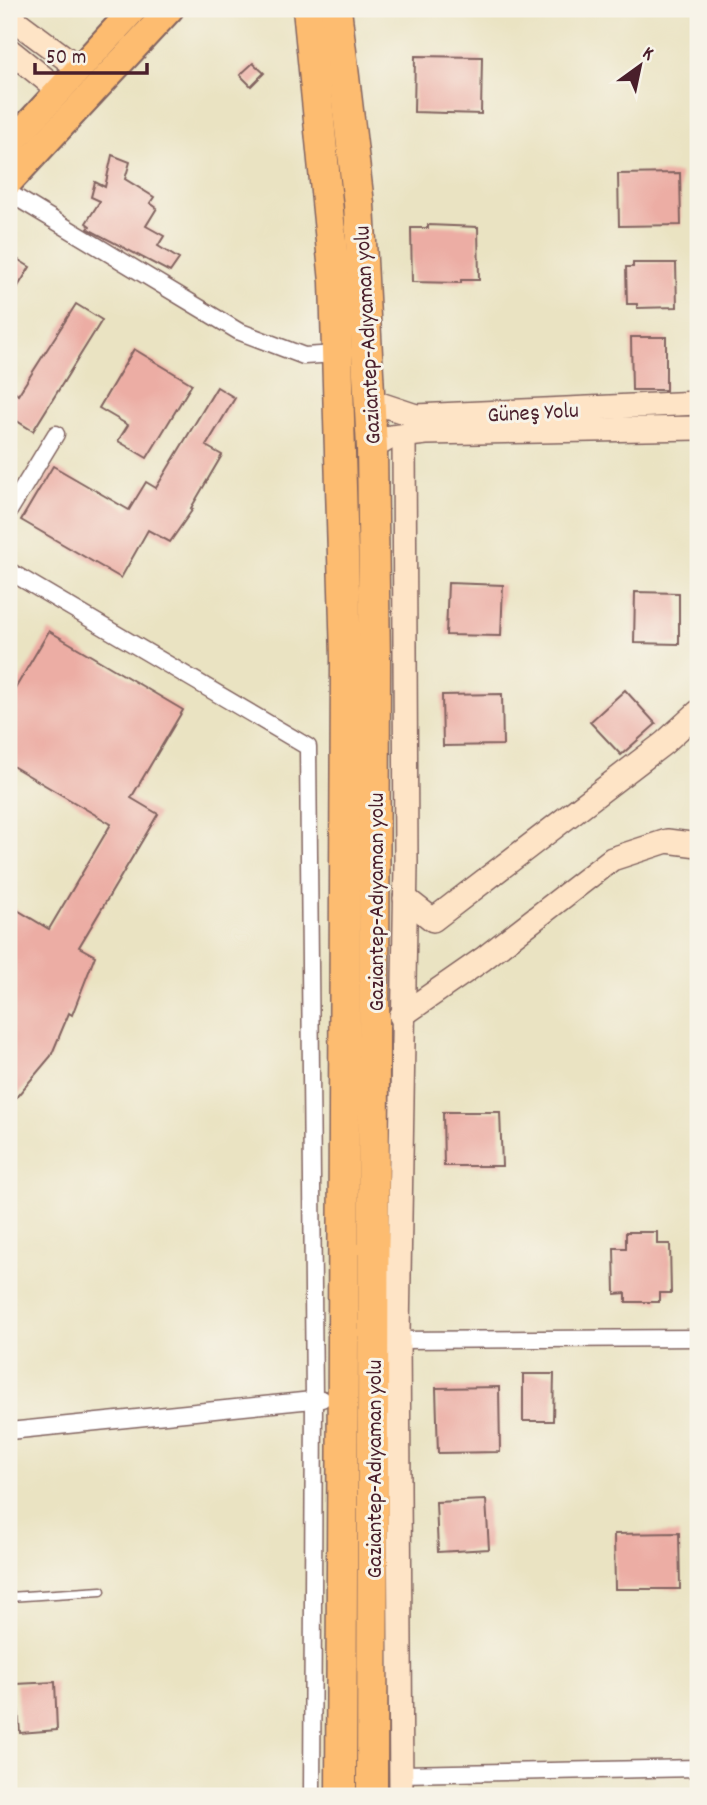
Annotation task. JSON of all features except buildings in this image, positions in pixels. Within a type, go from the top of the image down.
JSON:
[{"type":"highway","points":[[290,9],[302,24],[315,60]]},
{"type":"highway","name":"Gaziantep-Adıyaman yolu","points":[[308,9],[335,282],[345,658],[328,1398],[341,1796]]},
{"type":"highway","name":"Gaziantep-Adıyaman yolu","points":[[336,9],[359,204],[372,448],[376,661],[372,1796]]},
{"type":"main road","points":[[9,145],[134,9]]},
{"type":"main road","points":[[9,183],[170,9]]},
{"type":"street","points":[[9,16],[80,69]]},
{"type":"street","points":[[9,50],[60,91]]},
{"type":"street","points":[[9,193],[238,331],[304,356],[337,354]]},
{"type":"street","name":"Güneş Yolu","points":[[370,401],[416,416],[698,403]]},
{"type":"street","name":"Güneş Yolu","points":[[372,448],[391,437],[404,436],[698,428]]},
{"type":"street","points":[[9,512],[55,434]]},
{"type":"street","points":[[404,436],[406,865],[401,1016],[398,1340],[401,1785],[698,1768]]},
{"type":"street","points":[[9,571],[308,747],[328,1398],[312,1796]]},
{"type":"street","points":[[405,898],[433,920],[664,743],[698,712]]},
{"type":"street","points":[[401,1016],[484,959],[612,859],[667,841],[698,845]]},
{"type":"street","points":[[398,1340],[698,1338]]},
{"type":"street","points":[[9,1432],[328,1398]]},
{"type":"lane","points":[[9,1597],[101,1591]]}]
